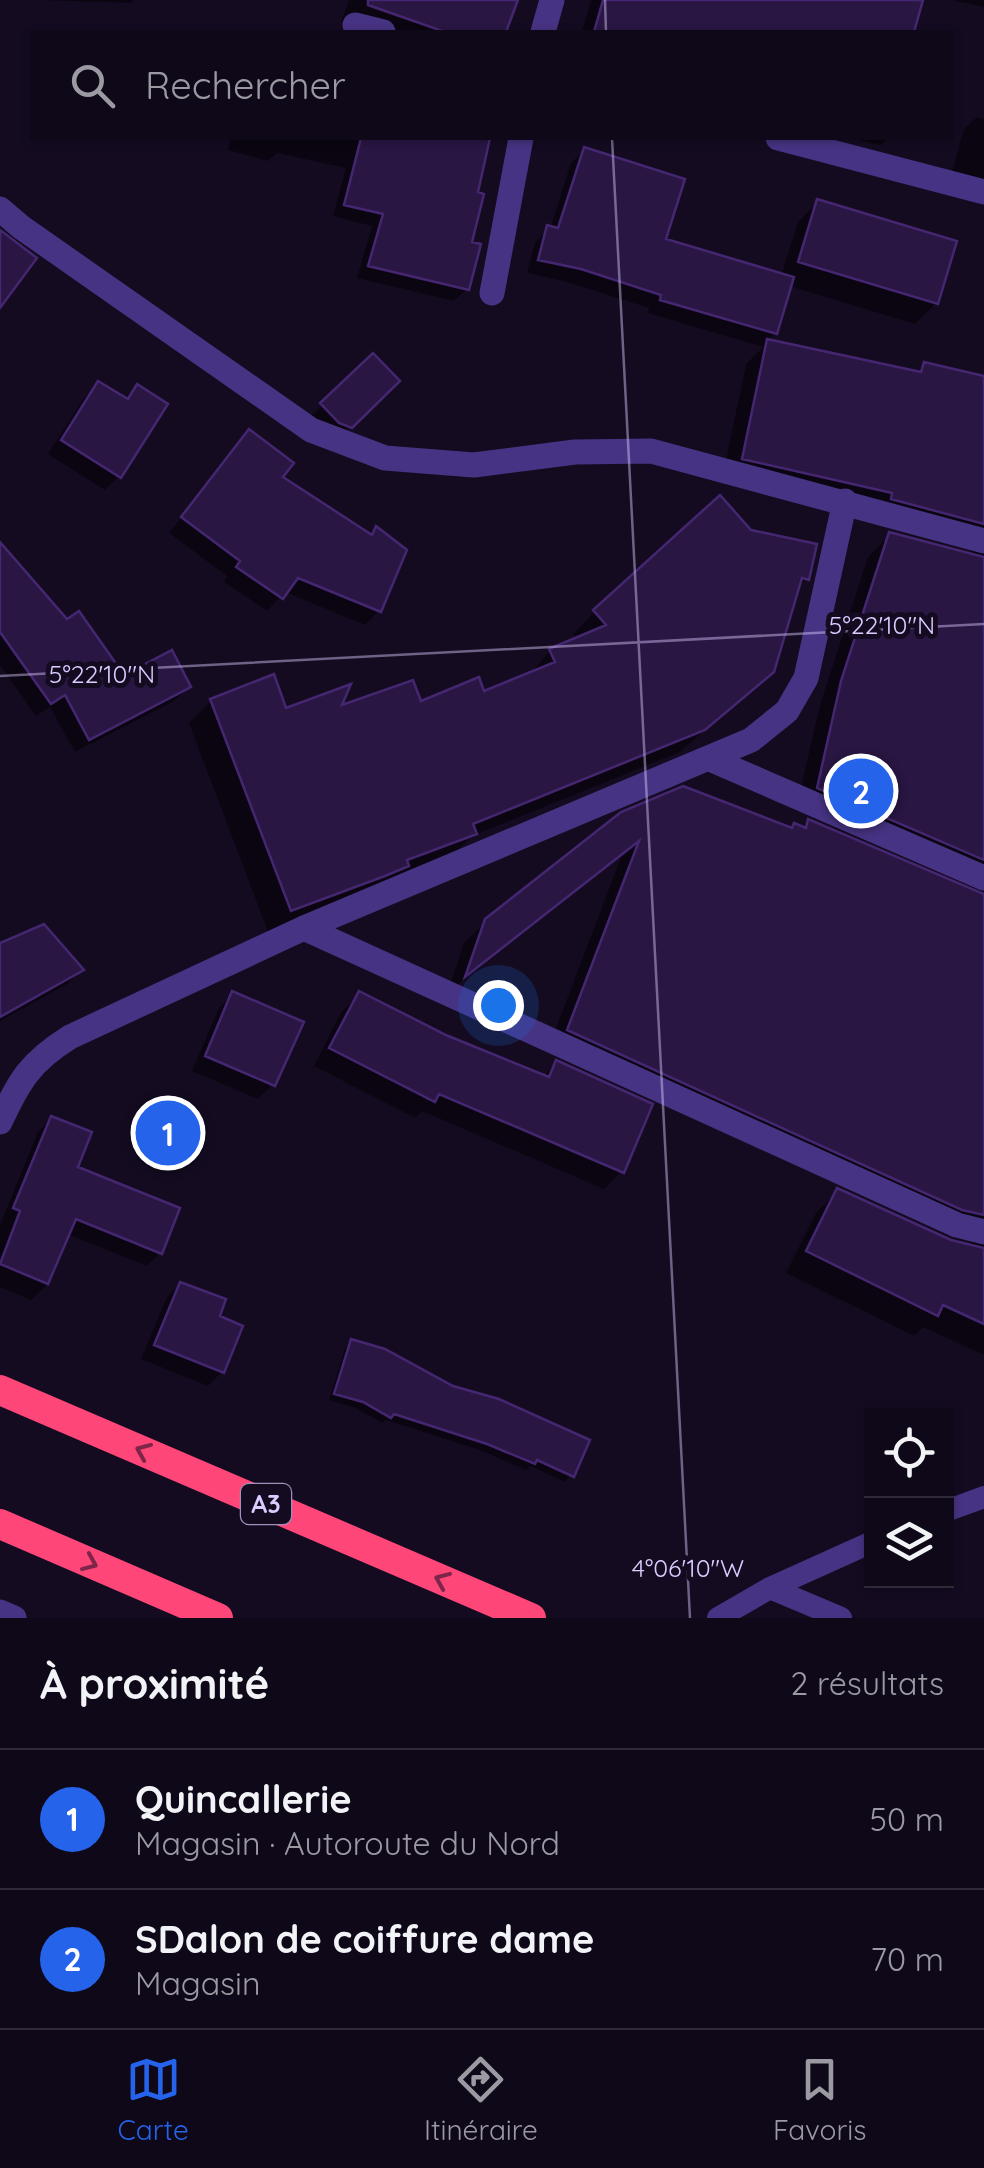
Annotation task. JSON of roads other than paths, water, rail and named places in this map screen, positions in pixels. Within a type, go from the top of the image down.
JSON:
[{"type":"highway","name":"A3","points":[[0,1390],[531,1618]]},
{"type":"highway","points":[[0,1524],[218,1618]]},
{"type":"street","points":[[544,30],[552,0]]},
{"type":"street","points":[[354,25],[375,30]]},
{"type":"street","points":[[492,294],[521,140]]},
{"type":"street","points":[[786,140],[984,192]]},
{"type":"street","points":[[0,208],[310,430],[385,458],[474,465],[575,452],[651,450],[984,541]]},
{"type":"street","points":[[0,1122],[17,1086],[41,1055],[70,1037],[304,928],[751,740],[787,711],[806,678],[846,501]]},
{"type":"street","points":[[710,759],[984,878]]},
{"type":"street","points":[[304,928],[957,1224],[984,1232]]},
{"type":"street","points":[[0,1612],[14,1618]]},
{"type":"lane","points":[[954,1508],[984,1497]]},
{"type":"lane","points":[[718,1618],[770,1588],[864,1546]]},
{"type":"lane","points":[[770,1588],[840,1618]]},
{"type":"place","name":"SDalon de coiffure dame","points":[[861,791]]},
{"type":"place","name":"Quincallerie","points":[[168,1133]]}]
